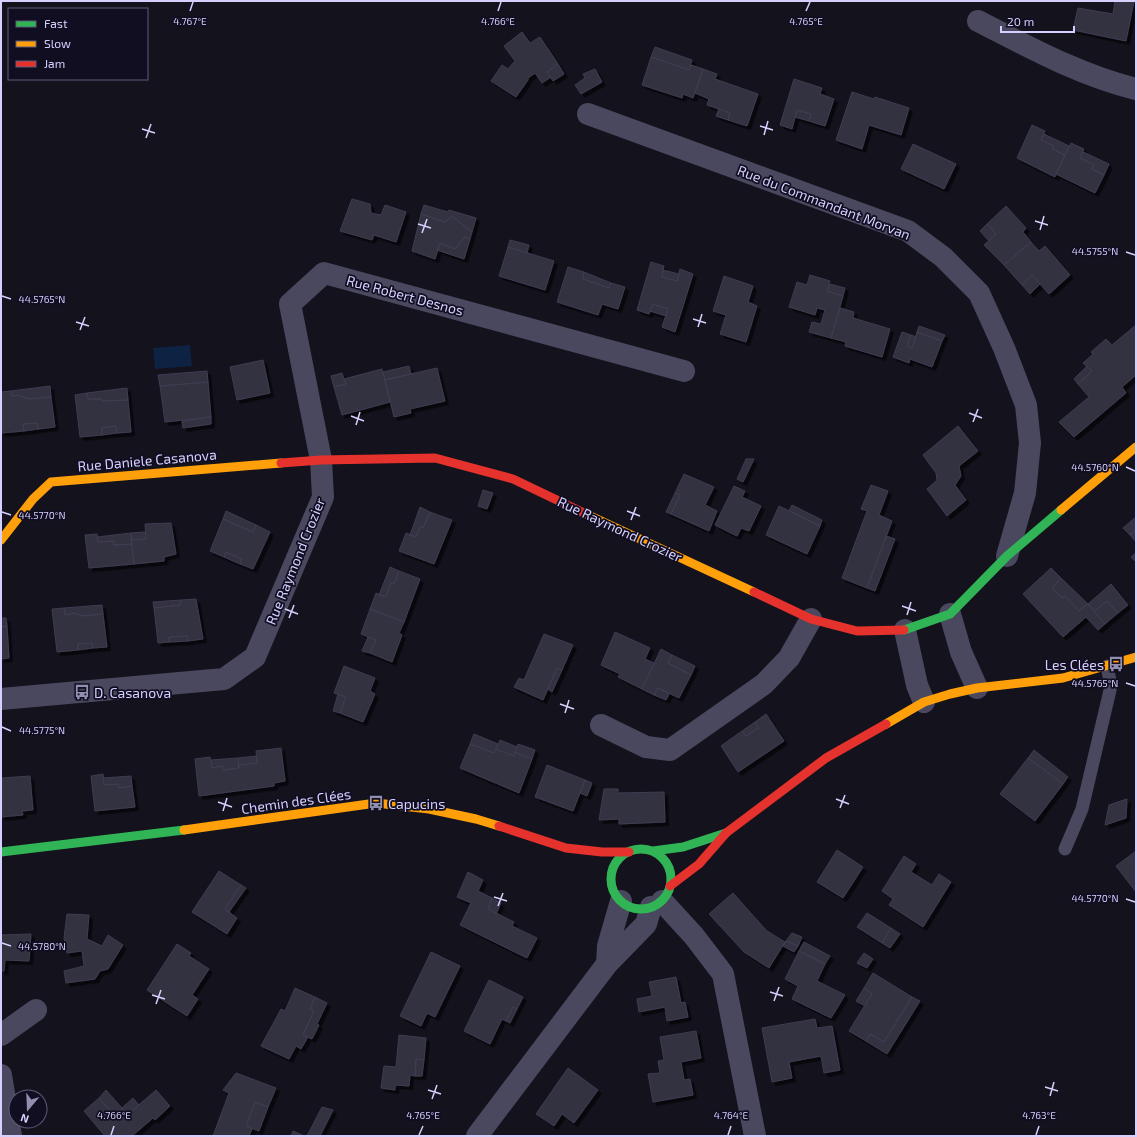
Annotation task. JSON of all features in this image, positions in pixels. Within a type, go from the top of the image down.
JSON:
[{"type":"street","points":[[978,21],[1062,64],[1107,82],[1136,88]]},
{"type":"street","name":"Rue du Commandant Morvan","points":[[588,114],[908,231],[943,257],[979,293],[1004,348],[1026,404],[1029,435],[1025,493],[1007,556],[950,614],[905,630]]},
{"type":"street","name":"Rue Robert Desnos","points":[[321,460],[290,304],[324,273],[684,371]]},
{"type":"street","points":[[1007,556],[1136,447]]},
{"type":"street","name":"Rue Raymond Crozier","points":[[1,699],[224,679],[255,657],[323,497],[321,460],[435,458],[512,479],[811,619],[857,631],[905,630]]},
{"type":"street","name":"Rue Daniele Casanova","points":[[1,540],[33,499],[51,482],[321,460]]},
{"type":"street","points":[[950,614],[961,652],[977,688]]},
{"type":"street","points":[[602,725],[646,747],[670,750],[764,684],[789,658],[811,619]]},
{"type":"street","points":[[905,630],[918,685],[924,702]]},
{"type":"street","points":[[477,1136],[607,964],[646,924],[661,898],[669,868],[663,858],[653,852],[641,849],[629,852],[619,858],[608,877],[614,892],[621,901],[631,907],[641,909],[661,898],[699,864],[726,833],[826,758],[924,702],[977,688],[1063,678],[1136,657]]},
{"type":"street","name":"Chemin des Clées","points":[[1,852],[233,824],[376,803],[429,809],[476,819],[566,848],[602,852],[629,852]]},
{"type":"street","points":[[653,852],[683,847],[726,833]]},
{"type":"street","name":"Chemin des Clées","points":[[566,848],[584,859]]},
{"type":"street","points":[[661,898],[694,936],[723,974],[755,1136]]},
{"type":"street","points":[[607,964],[609,940],[621,901]]},
{"type":"street","points":[[1,1035],[36,1010]]},
{"type":"street","points":[[1,1075],[11,1136]]},
{"type":"lane","points":[[1065,849],[1082,809],[1111,686],[1107,666]]},
{"type":"water","points":[[190,345],[192,366],[155,369],[153,348]]},
{"type":"building","points":[[1115,1],[1134,1],[1126,41],[1073,30],[1078,8],[1113,14]]},
{"type":"building","points":[[522,32],[530,43],[540,37],[558,64],[547,72],[551,77],[542,83],[535,73],[528,78],[516,97],[491,81],[502,65],[508,69],[515,61],[504,46]]},
{"type":"building","points":[[655,47],[692,60],[689,70],[651,57]]},
{"type":"building","points":[[651,57],[689,70],[691,65],[703,69],[693,98],[683,94],[682,98],[642,85]]},
{"type":"building","points":[[558,64],[564,74],[553,81],[547,72]]},
{"type":"building","points":[[595,69],[602,82],[581,94],[575,85],[585,78],[583,74]]},
{"type":"building","points":[[703,69],[717,74],[715,79],[758,94],[747,126],[728,120],[730,113],[707,105],[709,99],[695,93]]},
{"type":"building","points":[[794,79],[822,88],[820,94],[834,99],[825,126],[809,121],[811,114],[797,110],[792,129],[780,125]]},
{"type":"building","points":[[852,92],[874,99],[875,97],[909,108],[901,135],[869,125],[862,149],[836,140]]},
{"type":"building","points":[[719,109],[730,113],[728,120],[716,116]]},
{"type":"building","points":[[797,110],[811,114],[809,121],[795,117]]},
{"type":"building","points":[[1032,125],[1045,131],[1041,140],[1054,146],[1052,149],[1065,155],[1055,177],[1017,158]]},
{"type":"building","points":[[1044,134],[1069,146],[1065,155],[1052,149],[1054,146],[1041,140]]},
{"type":"building","points":[[1071,143],[1084,149],[1080,158],[1094,165],[1092,169],[1104,175],[1095,193],[1056,174]]},
{"type":"building","points":[[913,144],[956,164],[944,189],[901,169]]},
{"type":"building","points":[[1083,152],[1109,164],[1104,175],[1092,169],[1094,165],[1080,158]]},
{"type":"building","points":[[352,199],[370,204],[371,213],[381,215],[385,205],[406,212],[396,242],[374,235],[372,240],[340,231]]},
{"type":"building","points":[[424,205],[448,212],[449,210],[476,218],[472,232],[452,216],[445,222],[421,214]]},
{"type":"building","points":[[1006,206],[1026,228],[1023,232],[1031,242],[1004,265],[984,245],[996,234],[987,224]]},
{"type":"building","points":[[421,214],[445,222],[452,216],[472,232],[470,239],[465,237],[455,249],[440,243],[435,259],[412,251]]},
{"type":"building","points":[[987,224],[996,234],[989,241],[980,231]]},
{"type":"building","points":[[465,237],[470,239],[464,259],[437,250],[440,243],[455,249]]},
{"type":"building","points":[[510,240],[529,245],[527,253],[508,247]]},
{"type":"building","points":[[1031,242],[1039,251],[1045,246],[1070,275],[1049,294],[1032,275],[1022,285],[1004,265]]},
{"type":"building","points":[[508,247],[554,261],[545,290],[499,276]]},
{"type":"building","points":[[651,262],[664,266],[662,277],[677,281],[680,269],[693,274],[675,332],[662,327],[668,309],[653,304],[649,314],[637,310]]},
{"type":"building","points":[[568,267],[584,272],[583,279],[609,288],[611,283],[625,287],[618,309],[602,304],[598,315],[557,302]]},
{"type":"building","points":[[663,270],[679,274],[677,281],[662,277]]},
{"type":"building","points":[[584,272],[611,283],[609,288],[583,279]]},
{"type":"building","points":[[810,275],[830,281],[827,291],[843,296],[831,338],[809,332],[812,322],[821,324],[825,310],[817,308],[815,315],[789,307],[797,282],[807,285]]},
{"type":"building","points":[[1032,275],[1040,284],[1030,294],[1022,285]]},
{"type":"building","points":[[724,276],[753,286],[748,302],[757,306],[746,342],[720,334],[726,315],[713,311]]},
{"type":"building","points":[[830,284],[845,288],[843,296],[827,291]]},
{"type":"building","points":[[653,304],[668,309],[666,316],[650,311]]},
{"type":"building","points":[[840,308],[854,312],[853,318],[890,329],[882,357],[845,346],[846,342],[831,338]]},
{"type":"building","points":[[1136,325],[1136,375],[1122,387],[1126,393],[1074,437],[1059,422],[1089,397],[1078,384],[1092,371],[1083,363],[1093,354],[1091,352],[1106,339],[1112,345]]},
{"type":"building","points":[[919,326],[945,335],[942,341],[917,332]]},
{"type":"building","points":[[902,332],[911,335],[907,346],[912,348],[917,332],[942,341],[932,367],[910,359],[909,363],[893,357]]},
{"type":"building","points":[[911,335],[916,337],[912,348],[907,346]]},
{"type":"building","points":[[263,360],[270,393],[237,400],[230,367]]},
{"type":"building","points":[[409,366],[411,374],[385,380],[383,372]]},
{"type":"building","points":[[1087,366],[1092,371],[1078,384],[1074,379]]},
{"type":"building","points":[[437,368],[445,401],[410,409],[411,413],[394,417],[385,380]]},
{"type":"building","points":[[382,369],[390,402],[342,415],[334,387],[346,384],[344,379]]},
{"type":"building","points":[[207,371],[208,382],[160,386],[158,375]]},
{"type":"building","points":[[342,373],[346,384],[334,387],[331,376]]},
{"type":"building","points":[[208,382],[211,417],[165,422],[160,386]]},
{"type":"building","points":[[50,386],[51,397],[29,399],[18,395],[12,396],[11,391]]},
{"type":"building","points":[[127,388],[128,400],[104,401],[100,399],[88,399],[87,393]]},
{"type":"building","points":[[11,391],[12,396],[18,395],[29,399],[51,397],[55,427],[38,429],[37,423],[23,424],[24,431],[1,433],[1,392]]},
{"type":"building","points":[[87,393],[88,399],[100,399],[104,401],[128,400],[131,432],[117,433],[116,426],[102,428],[102,435],[80,437],[75,395]]},
{"type":"building","points":[[211,417],[211,424],[183,428],[182,421]]},
{"type":"building","points":[[37,423],[38,429],[24,431],[23,424]]},
{"type":"building","points":[[116,426],[117,433],[102,435],[102,428]]},
{"type":"building","points":[[958,426],[978,451],[959,466],[961,476],[955,485],[966,500],[947,516],[927,489],[937,480],[936,473],[923,455]]},
{"type":"building","points":[[746,459],[754,459],[743,482],[737,479]]},
{"type":"building","points":[[684,474],[714,487],[705,505],[717,511],[709,531],[671,514],[680,495],[675,493]]},
{"type":"building","points":[[871,485],[888,491],[879,515],[892,521],[867,588],[842,578],[867,511],[861,509]]},
{"type":"building","points":[[734,486],[745,491],[742,497],[761,506],[749,531],[741,528],[737,536],[715,525]]},
{"type":"building","points":[[483,490],[493,493],[487,509],[478,506]]},
{"type":"building","points":[[675,493],[680,495],[671,514],[666,512]]},
{"type":"building","points":[[792,505],[822,520],[820,526],[789,511]]},
{"type":"building","points":[[779,506],[820,526],[807,554],[766,535]]},
{"type":"building","points":[[420,507],[430,512],[423,528],[420,527],[416,537],[410,535]]},
{"type":"building","points":[[226,511],[256,525],[253,532],[223,519]]},
{"type":"building","points":[[430,512],[452,520],[434,564],[399,551],[406,533],[416,537],[420,527],[423,528]]},
{"type":"building","points":[[1136,517],[1136,530],[1130,535],[1123,528]]},
{"type":"building","points":[[223,519],[253,532],[256,525],[270,532],[253,569],[240,564],[242,559],[226,552],[224,557],[210,551]]},
{"type":"building","points":[[171,523],[176,554],[164,557],[164,561],[134,564],[131,540],[146,539],[145,524]]},
{"type":"building","points":[[1136,530],[1136,542],[1130,535]]},
{"type":"building","points":[[145,532],[146,539],[131,540],[131,533]]},
{"type":"building","points":[[131,533],[132,544],[114,545],[114,541],[98,542],[97,537]]},
{"type":"building","points":[[97,534],[98,542],[114,541],[114,545],[132,544],[134,564],[89,568],[85,535]]},
{"type":"building","points":[[886,536],[895,539],[875,591],[867,588]]},
{"type":"building","points":[[226,552],[242,559],[240,564],[224,557]]},
{"type":"building","points":[[1136,553],[1136,562],[1131,557]]},
{"type":"building","points":[[390,567],[399,571],[394,584],[391,583],[386,597],[379,595]]},
{"type":"building","points":[[1051,568],[1061,578],[1052,588],[1062,598],[1065,596],[1079,611],[1088,604],[1105,624],[1098,630],[1086,617],[1063,637],[1023,594]]},
{"type":"building","points":[[399,571],[420,579],[404,622],[370,609],[376,593],[386,597],[391,583],[394,584]]},
{"type":"building","points":[[1061,578],[1088,604],[1079,611],[1065,596],[1062,598],[1052,588]]},
{"type":"building","points":[[1111,584],[1128,605],[1118,613],[1107,601],[1094,611],[1088,604]]},
{"type":"building","points":[[196,599],[203,639],[188,641],[187,636],[169,637],[169,642],[158,643],[154,608],[180,605],[181,600]]},
{"type":"building","points":[[181,600],[180,605],[154,608],[153,602]]},
{"type":"building","points":[[1107,601],[1118,613],[1105,624],[1094,611]]},
{"type":"building","points":[[102,605],[103,614],[84,616],[73,613],[65,615],[64,608]]},
{"type":"building","points":[[64,608],[65,615],[73,613],[84,616],[103,614],[107,647],[93,648],[92,643],[78,644],[78,650],[57,652],[52,609]]},
{"type":"building","points":[[370,609],[404,622],[399,633],[402,635],[392,662],[370,653],[376,640],[361,634]]},
{"type":"building","points":[[1,618],[6,618],[7,626],[1,627]]},
{"type":"building","points":[[7,626],[9,658],[1,659],[1,627]]},
{"type":"building","points":[[615,632],[650,648],[645,659],[654,663],[642,689],[618,677],[620,674],[601,665]]},
{"type":"building","points":[[544,634],[573,645],[562,670],[557,668],[543,700],[514,687],[519,678],[524,680]]},
{"type":"building","points":[[187,636],[188,641],[169,642],[169,637]]},
{"type":"building","points":[[368,637],[376,640],[370,653],[362,651]]},
{"type":"building","points":[[92,643],[93,648],[78,650],[78,644]]},
{"type":"building","points":[[661,649],[672,655],[668,663],[691,675],[679,698],[658,688],[654,695],[642,689]]},
{"type":"building","points":[[672,655],[695,666],[691,675],[668,663]]},
{"type":"building","points":[[344,666],[375,678],[370,691],[375,694],[363,722],[340,713],[346,697],[334,693]]},
{"type":"building","points":[[557,668],[562,670],[552,692],[548,689]]},
{"type":"building","points":[[658,688],[669,694],[666,700],[654,695]]},
{"type":"building","points":[[338,694],[346,697],[340,713],[333,711]]},
{"type":"building","points":[[766,714],[784,741],[738,772],[721,746],[742,731],[746,736],[759,728],[755,722]]},
{"type":"building","points":[[755,722],[759,728],[746,736],[742,731]]},
{"type":"building","points":[[474,734],[498,744],[494,753],[470,744]]},
{"type":"building","points":[[500,740],[517,747],[514,756],[496,749]]},
{"type":"building","points":[[470,744],[494,753],[496,749],[514,756],[515,752],[532,759],[519,793],[460,768]]},
{"type":"building","points":[[518,744],[535,750],[532,759],[515,752]]},
{"type":"building","points":[[281,748],[285,781],[274,783],[274,786],[199,796],[195,759],[210,757],[212,768],[223,766],[224,770],[239,768],[239,765],[257,763],[256,751]]},
{"type":"building","points":[[1034,750],[1068,777],[1063,784],[1028,758]]},
{"type":"building","points":[[257,756],[257,763],[239,765],[238,758]]},
{"type":"building","points":[[238,758],[239,768],[224,770],[223,766],[212,768],[211,760]]},
{"type":"building","points":[[1028,758],[1063,784],[1035,821],[1000,794]]},
{"type":"building","points":[[547,765],[585,780],[573,811],[535,797]]},
{"type":"building","points":[[103,774],[104,785],[118,784],[119,788],[132,786],[135,807],[95,811],[91,776]]},
{"type":"building","points":[[30,776],[33,810],[22,811],[23,815],[1,817],[2,778]]},
{"type":"building","points":[[131,776],[132,786],[119,788],[118,784],[104,785],[103,778]]},
{"type":"building","points":[[585,780],[592,783],[587,796],[580,793]]},
{"type":"building","points":[[604,789],[618,789],[618,793],[664,792],[665,822],[619,824],[619,819],[599,820]]},
{"type":"building","points":[[1127,799],[1126,818],[1105,825],[1109,805]]},
{"type":"building","points":[[837,850],[863,867],[843,898],[817,882]]},
{"type":"building","points":[[1136,851],[1136,892],[1116,866]]},
{"type":"building","points":[[904,856],[916,864],[911,872],[932,885],[939,874],[951,882],[923,927],[889,905],[893,899],[882,891]]},
{"type":"building","points":[[219,871],[241,885],[225,909],[237,918],[227,934],[192,912]]},
{"type":"building","points":[[468,872],[483,880],[478,891],[492,898],[488,909],[514,922],[512,926],[537,938],[527,958],[460,925],[471,903],[457,897]]},
{"type":"building","points":[[241,885],[246,888],[229,912],[225,909]]},
{"type":"building","points":[[733,893],[767,931],[785,942],[769,968],[744,952],[709,914]]},
{"type":"building","points":[[492,898],[501,903],[496,914],[488,909]]},
{"type":"building","points":[[867,913],[891,928],[882,943],[857,927]]},
{"type":"building","points":[[67,914],[89,915],[87,939],[102,946],[108,935],[123,945],[108,969],[100,971],[95,979],[66,983],[64,971],[84,966],[82,951],[67,953],[64,938]]},
{"type":"building","points":[[891,928],[900,934],[890,948],[882,943]]},
{"type":"building","points":[[792,933],[802,937],[798,946],[786,941]]},
{"type":"building","points":[[31,934],[29,961],[5,960],[4,971],[1,971],[1,935]]},
{"type":"building","points":[[786,941],[798,946],[794,952],[783,946]]},
{"type":"building","points":[[804,942],[830,956],[825,964],[799,951]]},
{"type":"building","points":[[177,944],[191,953],[189,956],[209,969],[192,995],[198,999],[187,1016],[147,990]]},
{"type":"building","points":[[799,951],[825,964],[817,981],[845,995],[831,1018],[792,999],[798,986],[785,979]]},
{"type":"building","points":[[431,952],[460,966],[435,1017],[427,1013],[421,1026],[400,1016]]},
{"type":"building","points":[[864,953],[873,959],[867,968],[857,963]]},
{"type":"building","points":[[873,973],[912,997],[884,1042],[870,1034],[866,1041],[849,1031],[872,994],[864,988]]},
{"type":"building","points":[[676,977],[681,1003],[685,1002],[688,1017],[667,1021],[665,1007],[639,1012],[637,999],[652,996],[649,982]]},
{"type":"building","points":[[489,980],[523,997],[517,1009],[513,1007],[506,1021],[502,1019],[490,1044],[464,1031]]},
{"type":"building","points":[[295,988],[315,997],[310,1009],[314,1011],[303,1035],[308,1037],[301,1049],[296,1046],[289,1059],[261,1046],[281,1009],[285,1011]]},
{"type":"building","points":[[864,988],[872,994],[865,1006],[856,1001]]},
{"type":"building","points":[[315,997],[327,1003],[312,1039],[303,1035],[314,1011],[310,1009]]},
{"type":"building","points":[[912,997],[920,1001],[887,1054],[866,1041],[870,1034],[884,1042]]},
{"type":"building","points":[[513,1007],[517,1009],[510,1023],[506,1021]]},
{"type":"building","points":[[815,1019],[817,1028],[832,1026],[840,1070],[824,1073],[821,1056],[789,1062],[792,1078],[772,1082],[762,1028]]},
{"type":"building","points":[[696,1031],[701,1058],[681,1062],[684,1080],[690,1079],[693,1095],[653,1102],[648,1074],[660,1073],[658,1061],[664,1060],[660,1037]]},
{"type":"building","points":[[399,1035],[426,1038],[424,1060],[416,1059],[415,1076],[410,1075],[409,1086],[395,1085],[395,1090],[381,1088],[384,1066],[396,1067]]},
{"type":"building","points":[[416,1059],[424,1060],[422,1076],[415,1076]]},
{"type":"building","points":[[568,1068],[598,1090],[574,1123],[562,1114],[554,1126],[536,1114]]},
{"type":"building","points":[[236,1073],[276,1088],[268,1107],[255,1102],[246,1126],[252,1129],[249,1136],[213,1136],[229,1093],[223,1090]]},
{"type":"building","points":[[106,1090],[122,1108],[114,1115],[99,1098]]},
{"type":"building","points":[[156,1090],[170,1106],[155,1120],[153,1118],[132,1136],[105,1136],[84,1111],[99,1098],[114,1115],[122,1108],[127,1115]]},
{"type":"building","points":[[133,1098],[139,1105],[127,1115],[122,1108]]},
{"type":"building","points":[[255,1102],[268,1107],[259,1131],[246,1126]]},
{"type":"building","points":[[322,1107],[333,1110],[320,1136],[307,1136]]},
{"type":"building","points":[[293,1131],[304,1136],[291,1136]]},
{"type":"traffic: fast","points":[[904,630],[950,614],[1007,556],[1061,510]]},
{"type":"traffic: fast","points":[[1,852],[184,830]]},
{"type":"traffic: fast","points":[[653,851],[683,847],[726,833]]},
{"type":"traffic: fast","points":[[641,849],[657,854],[662,858],[666,863],[671,879],[666,895],[662,900],[657,904],[641,909],[625,904],[620,900],[616,895],[611,879],[616,863],[620,858],[625,854],[641,849]]},
{"type":"traffic: slow","points":[[1061,510],[1136,447]]},
{"type":"traffic: slow","points":[[1,540],[33,499],[51,482],[281,463]]},
{"type":"traffic: slow","points":[[584,513],[754,592]]},
{"type":"traffic: slow","points":[[886,724],[924,702],[950,694],[977,688],[1063,678],[1136,657]]},
{"type":"traffic: slow","points":[[184,830],[376,803],[429,809],[476,819],[499,826]]},
{"type":"traffic: jam","points":[[281,463],[321,460],[435,458],[513,479],[584,513]]},
{"type":"traffic: jam","points":[[754,592],[811,619],[857,631],[904,630]]},
{"type":"traffic: jam","points":[[670,886],[699,864],[726,833],[826,758],[886,724]]},
{"type":"traffic: jam","points":[[499,826],[566,848],[602,852],[629,852]]},
{"type":"place","name":"Les Clées","points":[[1116,664]]},
{"type":"place","name":"D. Casanova","points":[[82,692]]},
{"type":"place","name":"Capucins","points":[[376,803]]}]
